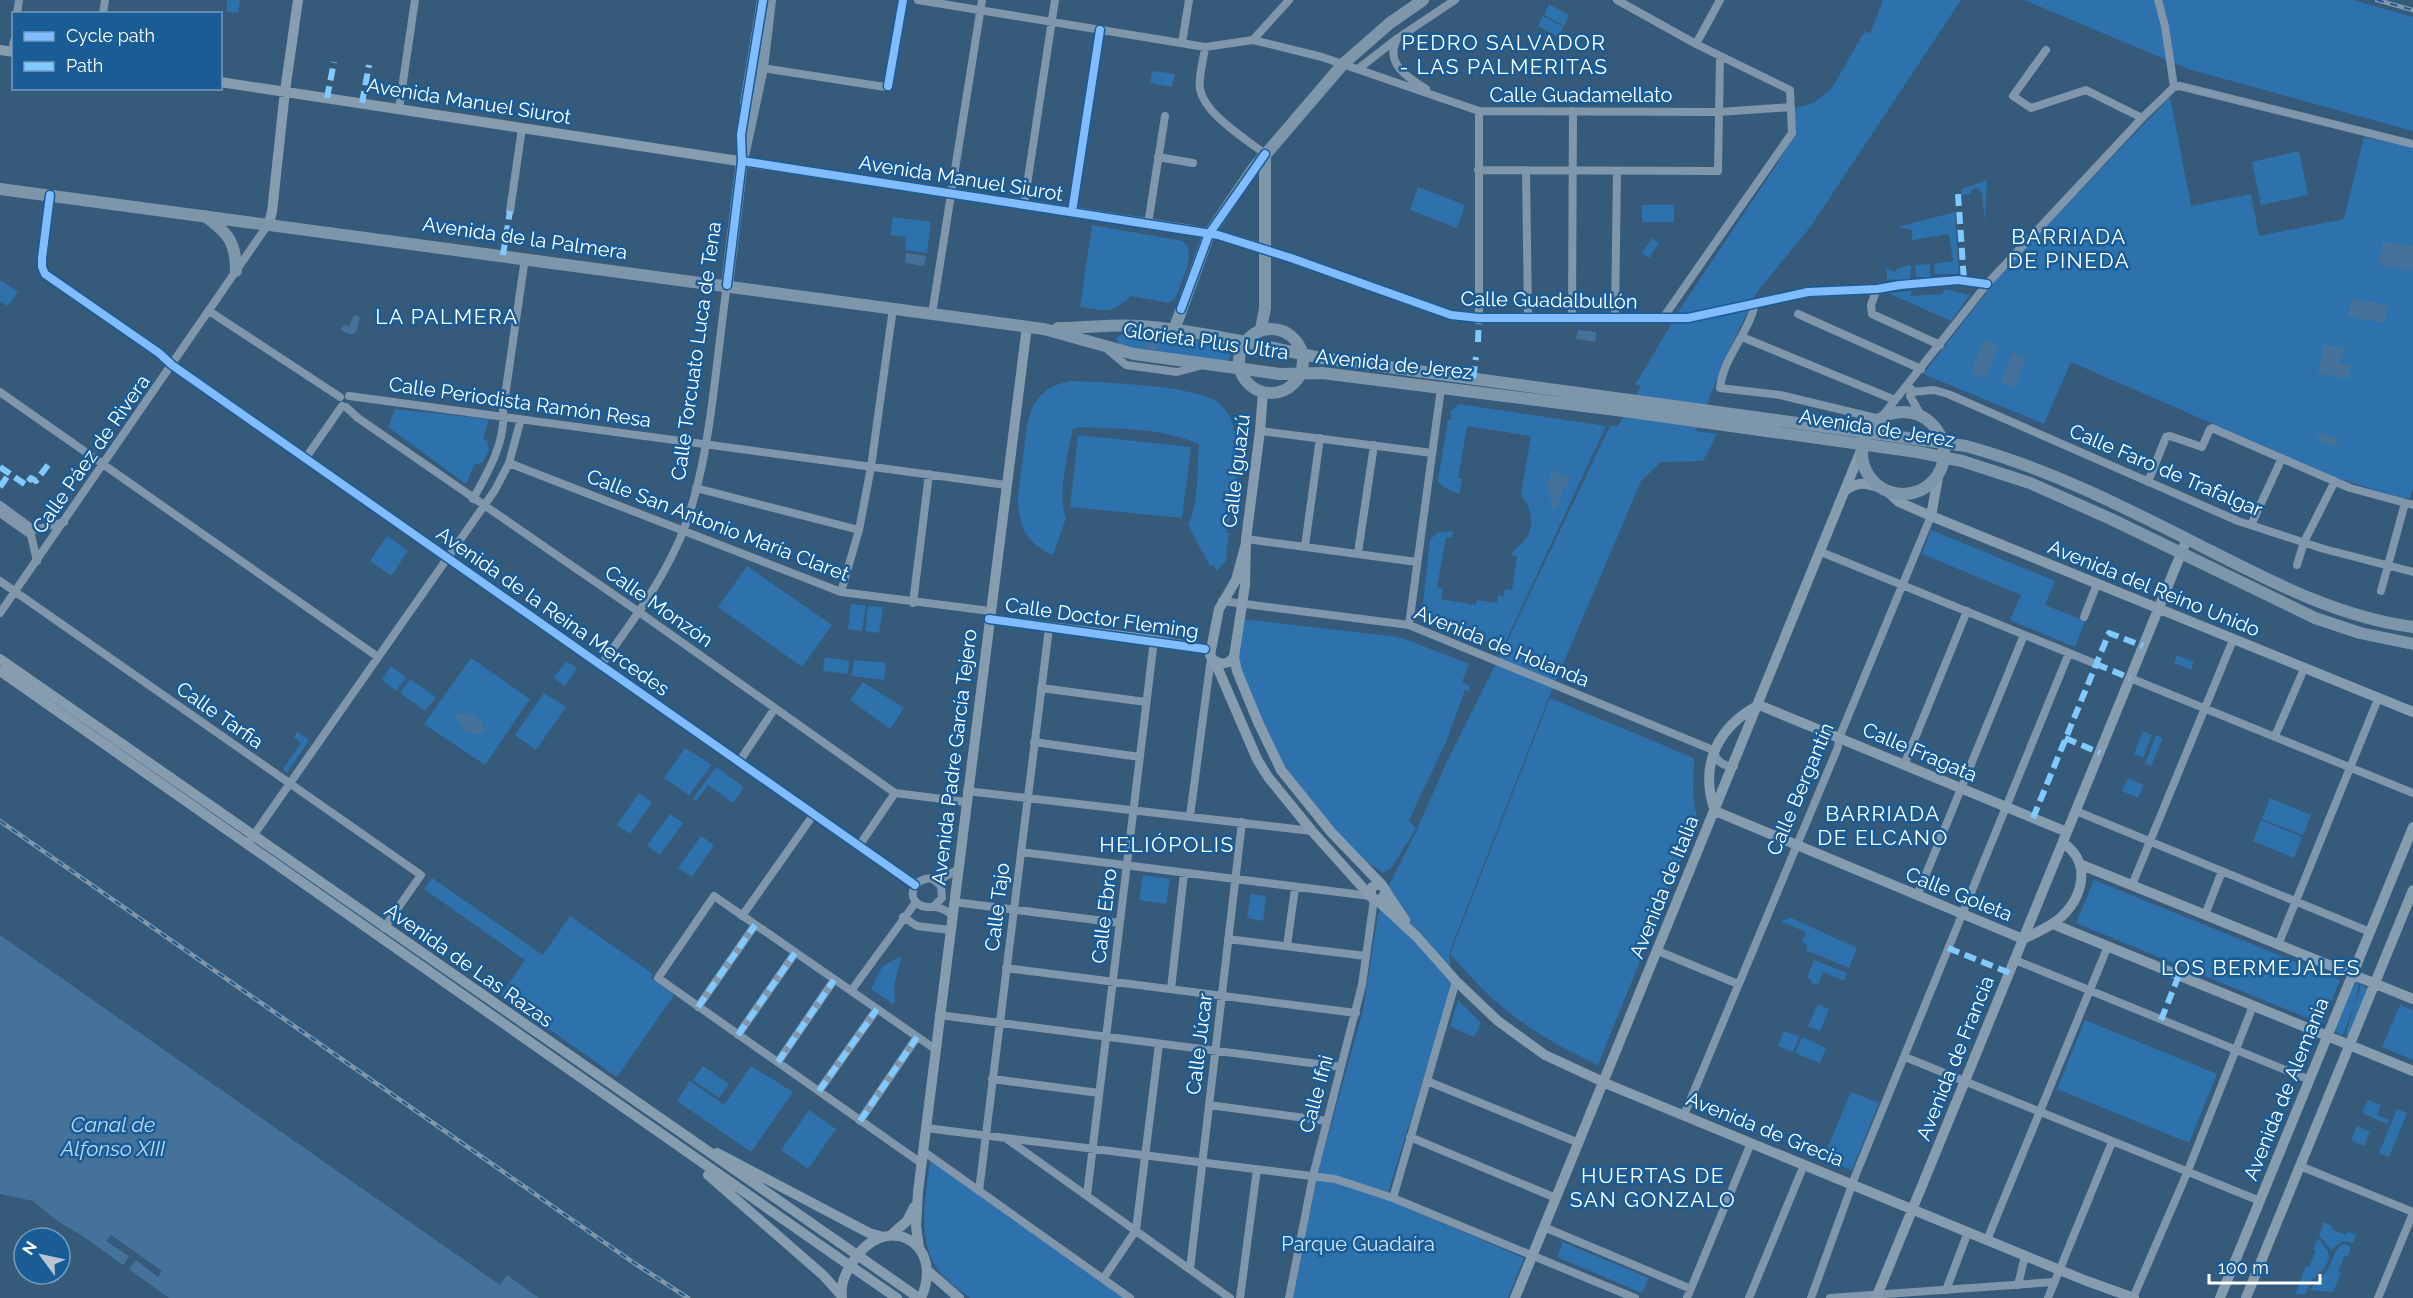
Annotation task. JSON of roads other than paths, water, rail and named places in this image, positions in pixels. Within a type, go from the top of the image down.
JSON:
[{"type":"main road","points":[[269,223],[298,0]]},
{"type":"main road","name":"Calle Torcuato Luca de Tena","points":[[742,161],[741,135],[763,0]]},
{"type":"main road","name":"Calle Torcuato Luca de Tena","points":[[727,285],[742,161],[762,68],[770,0]]},
{"type":"main road","points":[[1174,330],[1209,234],[1265,154],[1343,64],[1390,23],[1424,0]]},
{"type":"main road","name":"Avenida Manuel Siurot","points":[[222,82],[1148,224],[1209,234],[1265,249]]},
{"type":"main road","points":[[1261,329],[1265,308],[1265,154]]},
{"type":"main road","name":"Avenida de la Palmera","points":[[0,189],[1044,328]]},
{"type":"main road","points":[[204,215],[221,228],[230,239],[236,254],[236,271]]},
{"type":"main road","points":[[1265,308],[1281,330],[1294,338],[1303,354],[1301,373],[1289,387],[1266,396],[1248,384],[1239,369],[1238,360],[1244,342],[1251,335],[1261,329],[1281,330]]},
{"type":"main road","name":"Avenida Padre García Tejero","points":[[928,1271],[919,1248],[916,1226],[921,1163],[1027,326]]},
{"type":"main road","name":"Glorieta Plus Ultra","points":[[1044,328],[1139,326],[1174,330],[1303,354]]},
{"type":"main road","name":"Glorieta Plus Ultra","points":[[1044,328],[1134,354],[1280,374],[1301,373]]},
{"type":"main road","name":"Avenida de Jerez","points":[[1303,354],[1627,405],[1702,423],[1943,457],[2030,483],[2315,618],[2360,633],[2413,644]]},
{"type":"main road","name":"Avenida de Jerez","points":[[1301,373],[1322,373],[1441,388],[1627,405],[1707,410],[1942,442],[1988,452],[2054,476],[2272,582],[2317,601],[2361,616],[2413,627]]},
{"type":"main road","name":"Calle Iguazú","points":[[1212,653],[1215,621],[1222,601],[1236,580],[1246,541],[1266,396]]},
{"type":"main road","points":[[1846,490],[1863,482],[1883,489],[1896,493],[1916,492],[1925,487],[1939,472],[1943,457],[1942,442],[1935,428],[1922,417],[1905,412],[1888,415],[1880,419],[1869,432],[1862,446],[1864,467],[1871,479],[1883,489]]},
{"type":"main road","name":"Avenida de Italia","points":[[1515,1298],[1759,705],[1862,446]]},
{"type":"main road","name":"Calle Bergantín","points":[[1930,516],[1939,472]]},
{"type":"main road","name":"Avenida del Reino Unido","points":[[1883,489],[1899,502],[1930,516],[2413,712]]},
{"type":"main road","name":"Avenida de Francia","points":[[1877,1296],[2187,539]]},
{"type":"main road","name":"Calle Iguazú","points":[[1234,654],[1247,567],[1246,541]]},
{"type":"main road","name":"Calle Doctor Fleming","points":[[990,615],[1049,627],[1154,640],[1212,653],[1224,643],[1234,654]]},
{"type":"main road","points":[[1212,653],[1225,664],[1234,654]]},
{"type":"main road","points":[[1212,653],[1257,759],[1268,777],[1312,831],[1377,895]]},
{"type":"main road","points":[[1234,654],[1237,671],[1258,723],[1281,770],[1331,832],[1377,895]]},
{"type":"main road","name":"Avenida de Las Razas","points":[[0,659],[667,1139],[897,1298]]},
{"type":"main road","name":"Avenida de Las Razas","points":[[0,671],[384,928],[672,1129],[920,1298]]},
{"type":"main road","points":[[1715,811],[1708,780],[1713,750],[1732,723],[1759,705]]},
{"type":"main road","name":"Calle Fragata","points":[[1759,705],[2007,807],[2065,838]]},
{"type":"main road","name":"Calle Goleta","points":[[1715,811],[2023,939]]},
{"type":"main road","name":"Avenida de Alemania","points":[[2220,1298],[2413,827]]},
{"type":"main road","points":[[2065,838],[2082,865],[2413,999]]},
{"type":"main road","points":[[2023,939],[2053,924],[2070,908],[2082,878],[2082,865]]},
{"type":"main road","points":[[2246,1298],[2413,890]]},
{"type":"main road","name":"Avenida de Grecia","points":[[1377,895],[1456,981],[1498,1021],[1545,1055],[1604,1083],[2059,1270],[2134,1298]]},
{"type":"main road","points":[[2053,924],[2413,1071]]},
{"type":"main road","points":[[672,1129],[869,1233],[908,1239],[919,1248]]},
{"type":"main road","points":[[667,1139],[823,1275],[842,1297]]},
{"type":"main road","name":"Avenida Padre García Tejero","points":[[891,1235],[910,1216],[918,1192]]},
{"type":"main road","points":[[842,1297],[843,1280],[856,1255],[868,1242],[880,1236]]},
{"type":"main road","points":[[920,1298],[928,1271],[959,1298]]},
{"type":"street","points":[[399,109],[415,0]]},
{"type":"street","points":[[762,68],[888,86],[903,0]]},
{"type":"street","points":[[918,0],[981,4],[1052,21],[1205,47],[1253,40],[1289,0]]},
{"type":"street","points":[[1024,205],[1055,0]]},
{"type":"street","points":[[1182,43],[1188,0]]},
{"type":"street","points":[[1390,23],[1413,0]]},
{"type":"street","points":[[1358,69],[1398,38],[1455,0]]},
{"type":"street","points":[[1478,170],[1718,171],[1720,56],[1617,0]]},
{"type":"street","points":[[1696,44],[1720,0]]},
{"type":"street","points":[[2158,0],[2165,26],[2174,87]]},
{"type":"street","points":[[932,314],[981,4]]},
{"type":"street","points":[[1072,212],[1100,30]]},
{"type":"street","points":[[1398,38],[1395,42],[1394,57],[1399,69],[1410,80],[1443,99]]},
{"type":"street","name":"Calle Guadamellato","points":[[1253,40],[1322,57],[1479,111],[1719,112],[1791,107]]},
{"type":"street","points":[[1205,47],[1200,87],[1205,103],[1214,114],[1265,154]]},
{"type":"street","points":[[2046,50],[2013,96],[2031,108],[2086,90],[2142,118]]},
{"type":"street","name":"Calle Guadalbullón","points":[[1265,249],[1451,315],[1479,318],[1663,318],[1792,133],[1790,90],[1720,56]]},
{"type":"street","points":[[1755,303],[1752,319],[1725,368],[1720,388],[1780,396],[1868,414],[1880,419],[1987,284],[2142,118],[2174,87],[2180,86],[2413,144]]},
{"type":"street","points":[[1479,111],[1479,318]]},
{"type":"street","points":[[1572,318],[1573,111]]},
{"type":"street","points":[[1148,224],[1165,117]]},
{"type":"street","points":[[510,211],[522,128]]},
{"type":"street","points":[[1158,157],[1192,163]]},
{"type":"street","points":[[1526,170],[1528,317]]},
{"type":"street","points":[[1615,318],[1617,171]]},
{"type":"street","name":"Avenida de la Reina Mercedes","points":[[50,195],[42,258],[43,271],[159,353],[172,365],[915,885]]},
{"type":"street","name":"Calle Páez de Rivera","points":[[0,613],[269,223]]},
{"type":"street","points":[[473,499],[498,448],[505,424],[504,416],[525,258]]},
{"type":"street","points":[[1663,318],[1712,315],[1808,292],[1877,289],[1958,280],[1987,284]]},
{"type":"street","name":"Calle Torcuato Luca de Tena","points":[[602,665],[662,576],[682,531],[696,488],[705,443],[727,285]]},
{"type":"street","points":[[1877,289],[1871,305],[1872,314],[1940,345]]},
{"type":"street","points":[[841,592],[859,531],[871,467],[893,308]]},
{"type":"street","points":[[209,311],[340,397]]},
{"type":"street","points":[[1798,314],[1919,372]]},
{"type":"street","points":[[1742,338],[1895,400]]},
{"type":"street","points":[[1919,372],[1911,392],[1915,406],[1922,417]]},
{"type":"street","points":[[1409,625],[1441,388]]},
{"type":"street","name":"Calle Faro de Trafalgar","points":[[1911,392],[1934,390],[1948,394],[2238,521],[2413,572]]},
{"type":"street","points":[[0,392],[378,657]]},
{"type":"street","points":[[306,459],[344,406],[351,403],[349,396],[344,394],[340,397]]},
{"type":"street","name":"Calle Periodista Ramón Resa","points":[[349,396],[1006,485]]},
{"type":"street","points":[[340,397],[339,402],[344,406]]},
{"type":"street","name":"Calle Monzón","points":[[344,406],[473,499],[484,504],[895,793],[1028,798],[1312,831]]},
{"type":"street","points":[[250,839],[484,504],[509,463],[521,419]]},
{"type":"street","points":[[2148,482],[2166,437],[2170,436],[2202,447],[2212,428],[2350,488],[2409,504],[2380,591]]},
{"type":"street","points":[[1260,431],[1432,453]]},
{"type":"street","points":[[1305,546],[1320,438]]},
{"type":"street","points":[[1358,553],[1374,445]]},
{"type":"street","points":[[2251,525],[2282,458]]},
{"type":"street","name":"Calle San Antonio María Claret","points":[[509,463],[841,592],[990,615]]},
{"type":"street","points":[[913,603],[929,474]]},
{"type":"street","points":[[2297,565],[2304,542],[2335,482]]},
{"type":"street","points":[[696,488],[859,531]]},
{"type":"street","points":[[0,505],[34,530],[64,522]]},
{"type":"street","points":[[0,513],[31,535],[37,561]]},
{"type":"street","name":"Calle Bergantín","points":[[1684,1115],[1795,845],[1838,747],[1839,738],[1930,516]]},
{"type":"street","points":[[1246,541],[1305,546],[1417,562]]},
{"type":"street","points":[[1821,552],[2096,664]]},
{"type":"street","name":"Calle Tarfia","points":[[0,581],[421,875],[384,928]]},
{"type":"street","points":[[2084,617],[2097,584]]},
{"type":"street","name":"Avenida de Holanda","points":[[1222,601],[1409,625],[1713,750],[1720,763],[1734,766]]},
{"type":"street","points":[[1904,765],[1967,611]]},
{"type":"street","name":"Calle Tajo","points":[[979,1191],[1049,627]]},
{"type":"street","points":[[1917,896],[2024,635]]},
{"type":"street","name":"Calle Ebro","points":[[1087,1196],[1154,640]]},
{"type":"street","points":[[2132,885],[2234,640]]},
{"type":"street","points":[[1190,816],[1212,653]]},
{"type":"street","points":[[1810,1298],[1854,1185],[1856,1173],[2069,653]]},
{"type":"street","points":[[2275,736],[2304,669]]},
{"type":"street","points":[[2130,678],[2413,793]]},
{"type":"street","points":[[1041,688],[1146,702]]},
{"type":"street","points":[[2278,945],[2378,699]]},
{"type":"street","points":[[739,762],[775,708]]},
{"type":"street","points":[[1034,742],[1140,758]]},
{"type":"street","points":[[859,846],[895,793]]},
{"type":"street","points":[[2076,811],[2370,932]]},
{"type":"street","points":[[742,916],[814,814]]},
{"type":"street","name":"Calle Júcar","points":[[1190,1269],[1242,822]]},
{"type":"street","points":[[1021,852],[1295,888],[1377,895]]},
{"type":"street","points":[[937,881],[957,870]]},
{"type":"street","points":[[2205,915],[2222,871]]},
{"type":"street","points":[[1171,989],[1184,873]]},
{"type":"street","points":[[933,907],[942,898],[943,892],[937,881],[928,878],[915,885],[913,896],[916,902],[927,908],[933,907],[952,915]]},
{"type":"street","points":[[1287,946],[1295,888]]},
{"type":"street","name":"Calle Ifni","points":[[1289,1298],[1312,1176],[1356,1013],[1377,895]]},
{"type":"street","points":[[921,1163],[658,978],[714,896],[935,1049]]},
{"type":"street","points":[[851,991],[916,902]]},
{"type":"street","points":[[954,902],[1120,923]]},
{"type":"street","points":[[903,917],[917,926],[950,930]]},
{"type":"street","points":[[698,1006],[755,925]]},
{"type":"street","points":[[1228,939],[1366,956]]},
{"type":"street","points":[[1987,1240],[2108,946]]},
{"type":"street","points":[[1658,951],[1738,984]]},
{"type":"street","points":[[738,1035],[795,953]]},
{"type":"street","points":[[2014,960],[2310,1080]]},
{"type":"street","points":[[1006,968],[1356,1013]]},
{"type":"street","points":[[778,1062],[834,980]]},
{"type":"street","points":[[1393,1198],[1456,981]]},
{"type":"street","points":[[2134,1298],[2187,1173],[2253,1006]]},
{"type":"street","points":[[819,1091],[876,1009]]},
{"type":"street","points":[[939,1016],[1341,1067]]},
{"type":"street","points":[[860,1120],[917,1037]]},
{"type":"street","points":[[1103,1279],[1136,1230],[1159,1044]]},
{"type":"street","points":[[1905,1057],[2260,1201]]},
{"type":"street","points":[[992,1079],[1099,1093]]},
{"type":"street","points":[[1427,1081],[1579,1143]]},
{"type":"street","points":[[1209,1106],[1327,1121]]},
{"type":"street","points":[[926,1128],[1335,1179],[1393,1198],[1635,1298]]},
{"type":"street","points":[[1410,1137],[1556,1197]]},
{"type":"street","points":[[1006,1138],[1230,1298]]},
{"type":"street","points":[[2048,1298],[2112,1142]]},
{"type":"street","points":[[1688,1298],[1751,1143]]},
{"type":"street","points":[[923,1151],[1130,1298]]},
{"type":"street","points":[[1749,1298],[1804,1165]]},
{"type":"street","points":[[2300,1166],[2413,1213],[2378,1298]]},
{"type":"street","points":[[1240,1298],[1257,1169]]},
{"type":"street","points":[[1544,1227],[1691,1289]]},
{"type":"street","points":[[1946,1290],[1968,1232]]},
{"type":"street","points":[[2018,1285],[2025,1256]]},
{"type":"street","points":[[1830,1298],[2054,1282]]},
{"type":"water","points":[[2383,241],[2413,246],[2413,271],[2378,265]]},
{"type":"water","points":[[906,253],[926,256],[924,266],[905,263]]},
{"type":"water","points":[[2351,298],[2388,305],[2384,323],[2348,316]]},
{"type":"water","points":[[354,315],[360,317],[354,334],[341,330],[343,325],[349,326]]},
{"type":"water","points":[[1578,330],[1596,332],[1595,342],[1576,339]]},
{"type":"water","points":[[1149,336],[1155,336],[1159,343],[1155,350],[1149,350],[1145,346],[1145,340]]},
{"type":"water","points":[[1984,340],[2000,346],[1985,379],[1970,373]]},
{"type":"water","points":[[2323,344],[2347,348],[2338,363],[2351,364],[2348,379],[2318,374]]},
{"type":"water","points":[[2013,352],[2027,358],[2014,388],[2000,382]]},
{"type":"water","points":[[2320,432],[2339,439],[2335,448],[2317,440]]},
{"type":"water","points":[[1553,470],[1569,478],[1558,505],[1553,509],[1550,500],[1552,498],[1546,487]]},
{"type":"water","points":[[468,711],[481,720],[486,732],[477,735],[466,733],[455,713],[466,714]]},
{"type":"water","name":"Canal de Alfonso XIII","points":[[0,935],[500,1285],[507,1275],[539,1298],[169,1298],[72,1230],[72,1226],[66,1226],[56,1220],[33,1201],[0,1194]]},
{"type":"railway","points":[[2377,0],[2413,10]]},
{"type":"railway","points":[[0,821],[634,1263],[688,1298]]},
{"type":"district","name":"PEDRO SALVADOR - LAS PALMERITAS","points":[[1504,54]]},
{"type":"district","name":"BARRIADA DE PINEDA","points":[[2069,248]]},
{"type":"district","name":"LA PALMERA","points":[[447,316]]},
{"type":"district","name":"BARRIADA DE ELCANO","points":[[1883,825]]},
{"type":"district","name":"HELIÓPOLIS","points":[[1167,844]]},
{"type":"district","name":"LOS BERMEJALES","points":[[2261,967]]},
{"type":"district","name":"HUERTAS DE SAN GONZALO","points":[[1653,1187]]},
{"type":"park label","name":"Parque Guadaíra","points":[[1358,1244]]}]
